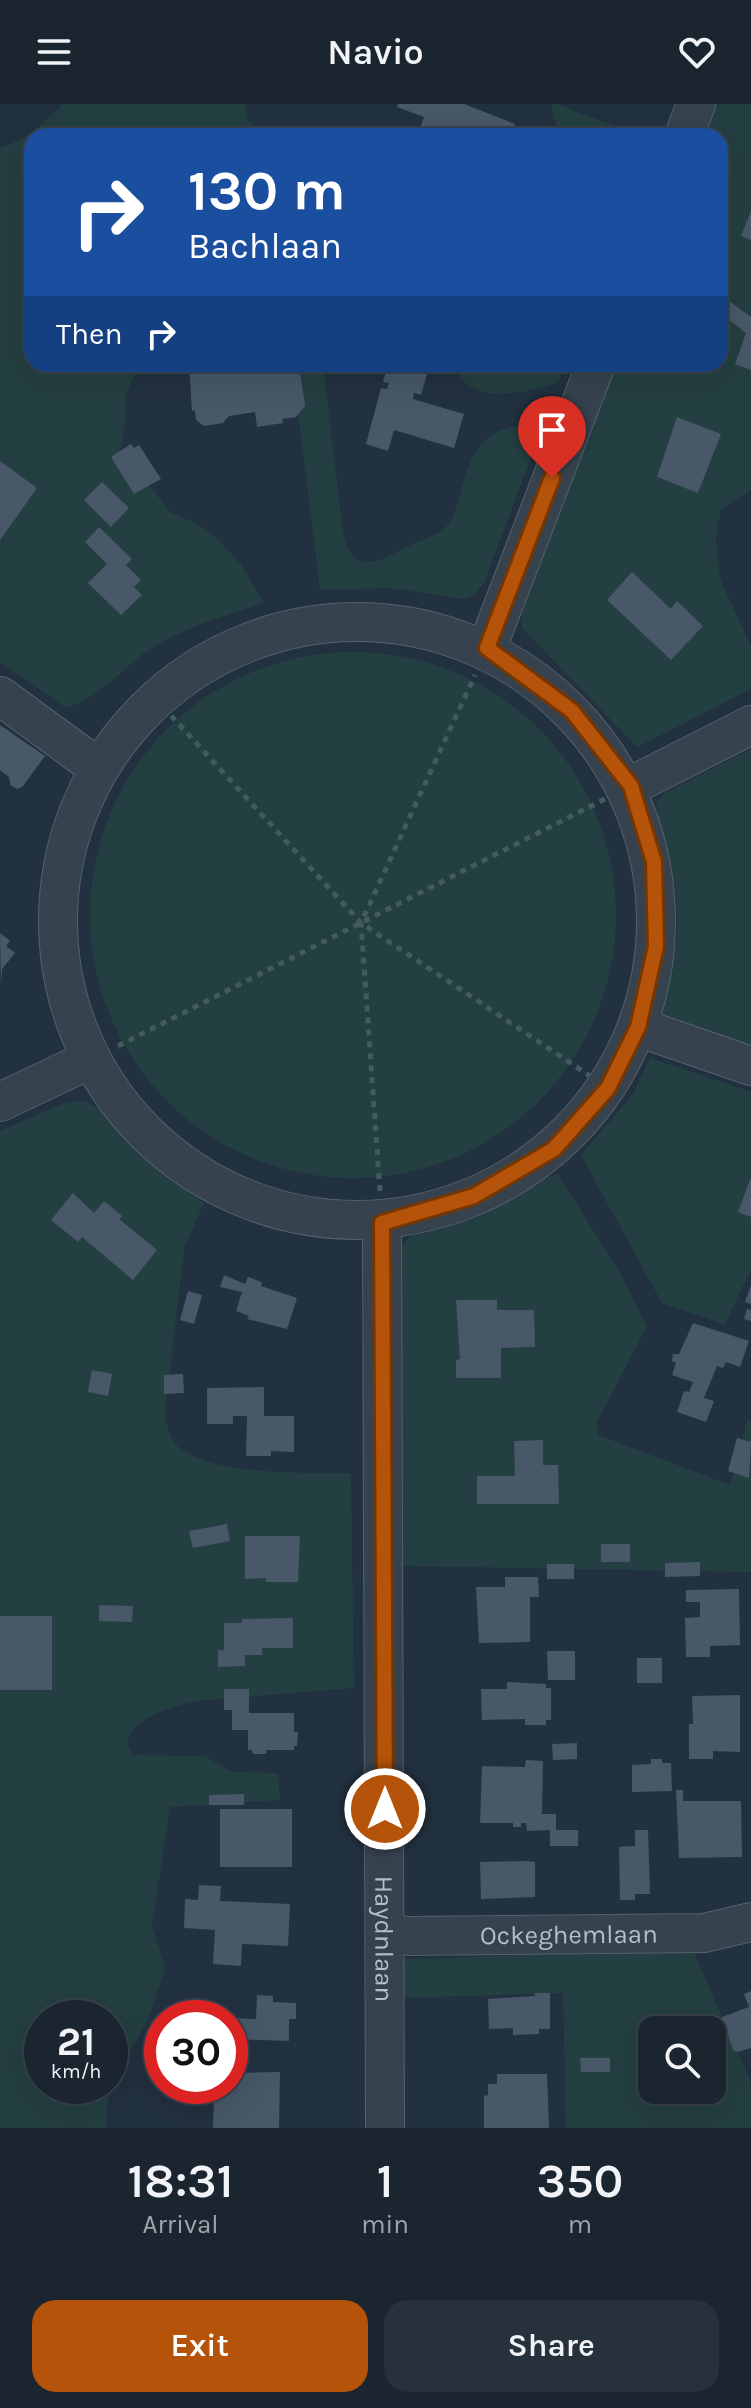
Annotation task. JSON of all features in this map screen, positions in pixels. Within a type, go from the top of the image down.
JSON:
[{"type":"street","points":[[687,128],[696,104]]},
{"type":"street","points":[[487,648],[593,372]]},
{"type":"street","points":[[319,623],[410,626],[487,648],[572,711],[631,786],[654,862],[656,946],[638,1027],[608,1088],[554,1149],[474,1196],[382,1223],[312,1218],[243,1199],[181,1166],[129,1119],[89,1060],[62,989],[55,913],[67,837],[97,767],[155,698],[232,648],[319,623]]},
{"type":"street","points":[[0,696],[97,767]]},
{"type":"street","points":[[631,786],[751,725]]},
{"type":"street","points":[[638,1027],[751,1066]]},
{"type":"street","points":[[0,1102],[89,1060]]},
{"type":"street","name":"Haydnlaan","points":[[382,1223],[385,2128]]},
{"type":"street","name":"Ockeghemlaan","points":[[385,1933],[409,1936],[704,1933],[751,1922]]},
{"type":"path","points":[[382,1223],[361,923],[487,648]]},
{"type":"path","points":[[155,698],[361,923],[608,1088]]},
{"type":"path","points":[[89,1060],[631,786]]},
{"type":"green space","points":[[63,104],[245,104],[255,128],[37,128]]},
{"type":"green space","points":[[551,104],[620,128],[556,128]]},
{"type":"green space","points":[[714,104],[751,104],[751,491],[721,509],[716,538],[720,579],[751,646],[751,689],[637,747],[522,628],[522,609],[613,372],[728,372],[728,128],[705,128]]},
{"type":"green space","points":[[24,137],[24,372],[134,372],[126,395],[126,418],[119,457],[153,490],[170,512],[199,525],[219,540],[241,565],[264,603],[196,626],[158,644],[92,696],[66,708],[0,662],[0,148]]},
{"type":"green space","points":[[293,372],[324,372],[343,532],[354,557],[362,561],[380,560],[443,529],[455,512],[473,456],[480,446],[501,431],[546,418],[484,583],[474,595],[464,599],[390,588],[320,590]]},
{"type":"green space","points":[[457,372],[563,372],[559,382],[500,394],[477,390]]},
{"type":"green space","points":[[353,652],[404,657],[453,672],[499,697],[539,729],[571,769],[596,815],[611,864],[616,915],[611,966],[596,1015],[571,1061],[539,1101],[499,1133],[453,1158],[404,1173],[353,1178],[302,1173],[253,1158],[207,1133],[167,1101],[135,1061],[110,1015],[95,966],[90,915],[95,864],[110,815],[135,769],[167,729],[207,697],[253,672],[302,657]]},
{"type":"green space","points":[[751,749],[751,1050],[664,1022],[660,1010],[671,973],[677,935],[676,894],[669,856],[657,820],[657,803],[663,794]]},
{"type":"green space","points":[[650,1058],[751,1092],[751,1269],[725,1324],[662,1303],[581,1155],[632,1096]]},
{"type":"green space","points":[[84,1101],[99,1109],[155,1167],[204,1203],[185,1245],[165,1410],[167,1426],[174,1442],[198,1458],[240,1469],[351,1473],[354,1688],[196,1701],[155,1714],[137,1726],[128,1742],[132,1755],[204,1756],[232,1772],[278,1773],[280,1800],[170,1807],[152,1926],[165,1968],[155,2000],[144,2000],[144,2027],[128,2054],[128,2000],[24,2000],[24,2104],[108,2104],[106,2128],[0,2128],[0,1131],[67,1102]]},
{"type":"green space","points":[[557,1173],[620,1273],[647,1326],[596,1424],[598,1435],[730,1485],[748,1420],[751,1421],[751,1572],[401,1566],[397,1250],[411,1236],[444,1229],[473,1218]]},
{"type":"green space","points":[[693,1950],[722,2016],[638,2016],[638,2104],[726,2104],[726,2026],[751,2083],[751,2128],[566,2128],[563,1993],[402,1998],[402,1959]]},
{"type":"building","points":[[398,104],[464,104],[515,124],[513,128],[420,128],[424,117],[397,107]]},
{"type":"building","points":[[751,211],[751,240],[741,236]]},
{"type":"building","points":[[728,300],[751,317],[751,370],[735,364],[746,333],[728,319]]},
{"type":"building","points":[[190,372],[300,372],[305,406],[296,417],[282,419],[283,423],[257,427],[255,412],[229,416],[223,423],[204,426],[196,420],[195,410],[192,411]]},
{"type":"building","points":[[386,372],[428,372],[421,395],[414,393],[413,399],[464,414],[454,448],[394,430],[388,451],[366,444],[381,388],[387,389],[389,383],[383,382]]},
{"type":"building","points":[[677,417],[721,434],[698,493],[657,477]]},
{"type":"building","points":[[131,444],[134,448],[139,445],[161,479],[134,494],[111,457]]},
{"type":"building","points":[[0,461],[37,488],[0,540]]},
{"type":"building","points":[[102,482],[129,508],[111,527],[84,500]]},
{"type":"building","points":[[99,527],[132,559],[126,565],[141,580],[134,587],[142,595],[121,615],[88,583],[107,564],[85,542]]},
{"type":"building","points":[[632,572],[671,609],[677,601],[703,626],[671,660],[607,600]]},
{"type":"building","points":[[0,725],[45,756],[18,789],[11,786],[9,777],[0,770]]},
{"type":"building","points":[[0,933],[10,941],[6,946],[15,953],[2,969],[1,986]]},
{"type":"building","points":[[751,1177],[751,1217],[738,1212]]},
{"type":"building","points":[[73,1193],[94,1213],[104,1201],[122,1216],[119,1219],[157,1250],[133,1280],[82,1237],[78,1242],[51,1220]]},
{"type":"building","points":[[224,1275],[245,1284],[248,1277],[262,1282],[261,1286],[297,1298],[287,1329],[247,1319],[249,1316],[236,1311],[242,1292],[220,1287]]},
{"type":"building","points":[[751,1285],[751,1304],[745,1302]]},
{"type":"building","points":[[188,1291],[202,1295],[194,1324],[180,1320]]},
{"type":"building","points":[[456,1300],[497,1300],[497,1310],[534,1310],[535,1347],[501,1348],[501,1378],[456,1378],[456,1360],[460,1359]]},
{"type":"building","points":[[747,1309],[751,1310],[751,1321],[744,1319]]},
{"type":"building","points":[[693,1323],[749,1341],[740,1367],[726,1362],[723,1368],[717,1366],[704,1398],[714,1401],[706,1422],[677,1412],[684,1391],[689,1392],[693,1382],[672,1375],[676,1363],[672,1361],[673,1354],[679,1354]]},
{"type":"building","points":[[92,1370],[112,1374],[108,1396],[88,1392]]},
{"type":"building","points":[[183,1374],[184,1393],[164,1394],[164,1375]]},
{"type":"building","points":[[264,1387],[264,1416],[294,1416],[294,1452],[271,1451],[271,1456],[246,1456],[247,1416],[233,1416],[233,1424],[207,1424],[207,1388]]},
{"type":"building","points":[[737,1438],[751,1442],[749,1478],[728,1471]]},
{"type":"building","points":[[543,1440],[543,1465],[558,1465],[559,1504],[477,1504],[477,1476],[515,1476],[514,1441]]},
{"type":"building","points":[[227,1524],[230,1541],[193,1548],[189,1531]]},
{"type":"building","points":[[245,1536],[300,1536],[298,1582],[245,1579]]},
{"type":"building","points":[[601,1544],[630,1544],[630,1562],[601,1562]]},
{"type":"building","points":[[700,1562],[700,1576],[665,1577],[665,1563]]},
{"type":"building","points":[[547,1564],[574,1564],[574,1579],[547,1579]]},
{"type":"building","points":[[505,1577],[538,1577],[539,1597],[530,1597],[530,1642],[479,1643],[476,1587],[505,1587]]},
{"type":"building","points":[[739,1589],[740,1645],[710,1646],[710,1657],[686,1657],[685,1618],[700,1617],[700,1602],[686,1602],[686,1590]]},
{"type":"building","points":[[99,1605],[133,1606],[132,1622],[99,1621]]},
{"type":"building","points":[[0,1616],[52,1616],[52,1690],[0,1690]]},
{"type":"building","points":[[293,1618],[293,1648],[262,1648],[262,1655],[245,1655],[245,1666],[218,1667],[218,1650],[224,1650],[224,1623],[242,1623],[242,1619]]},
{"type":"building","points":[[547,1651],[575,1651],[575,1680],[548,1680]]},
{"type":"building","points":[[637,1658],[662,1658],[662,1683],[637,1683]]},
{"type":"building","points":[[507,1682],[546,1684],[546,1688],[551,1688],[551,1720],[546,1720],[546,1725],[525,1725],[525,1719],[482,1720],[481,1689],[507,1689]]},
{"type":"building","points":[[224,1689],[249,1689],[249,1713],[294,1713],[294,1732],[298,1732],[294,1750],[266,1750],[266,1754],[253,1754],[252,1750],[248,1750],[248,1730],[232,1730],[232,1710],[224,1710]]},
{"type":"building","points":[[740,1695],[740,1752],[713,1751],[713,1759],[689,1759],[692,1696]]},
{"type":"building","points":[[577,1743],[577,1759],[553,1760],[552,1744]]},
{"type":"building","points":[[651,1759],[671,1763],[672,1791],[632,1792],[632,1765],[651,1764]]},
{"type":"building","points":[[526,1760],[543,1761],[542,1814],[556,1814],[556,1830],[578,1830],[578,1846],[550,1846],[550,1830],[527,1831],[526,1823],[513,1827],[513,1823],[480,1823],[482,1766],[525,1767]]},
{"type":"building","points":[[676,1790],[683,1790],[683,1801],[741,1801],[742,1857],[679,1858]]},
{"type":"building","points":[[244,1794],[244,1805],[209,1805],[209,1795]]},
{"type":"building","points":[[220,1809],[292,1809],[292,1867],[220,1867]]},
{"type":"building","points":[[635,1830],[648,1830],[650,1894],[635,1894],[635,1900],[620,1900],[619,1847],[635,1846]]},
{"type":"building","points":[[480,1862],[535,1862],[535,1897],[481,1899]]},
{"type":"building","points":[[199,1885],[221,1886],[220,1901],[290,1904],[288,1946],[242,1944],[241,1966],[213,1964],[215,1930],[184,1928],[185,1899],[198,1900]]},
{"type":"building","points":[[751,1991],[751,2048],[737,2052],[733,2050],[725,2016],[749,2007],[744,1994]]},
{"type":"building","points":[[535,1993],[550,1993],[550,2029],[539,2029],[539,2034],[513,2035],[513,2028],[489,2029],[488,1999],[535,1996]]},
{"type":"building","points":[[257,1995],[273,1996],[273,2002],[296,2003],[296,2019],[289,2019],[289,2041],[248,2040],[248,2019],[256,2019]]},
{"type":"building","points":[[580,2058],[610,2058],[610,2072],[581,2072]]},
{"type":"building","points":[[280,2072],[279,2128],[213,2128],[214,2104],[248,2104],[248,2073]]},
{"type":"building","points":[[497,2074],[547,2074],[549,2128],[484,2128],[484,2096],[488,2095],[488,2084],[497,2084]]},
{"type":"route","points":[[385,1809],[382,1223],[474,1196],[554,1149],[608,1088],[638,1027],[656,946],[654,862],[631,786],[572,711],[487,648],[552,478]]}]
